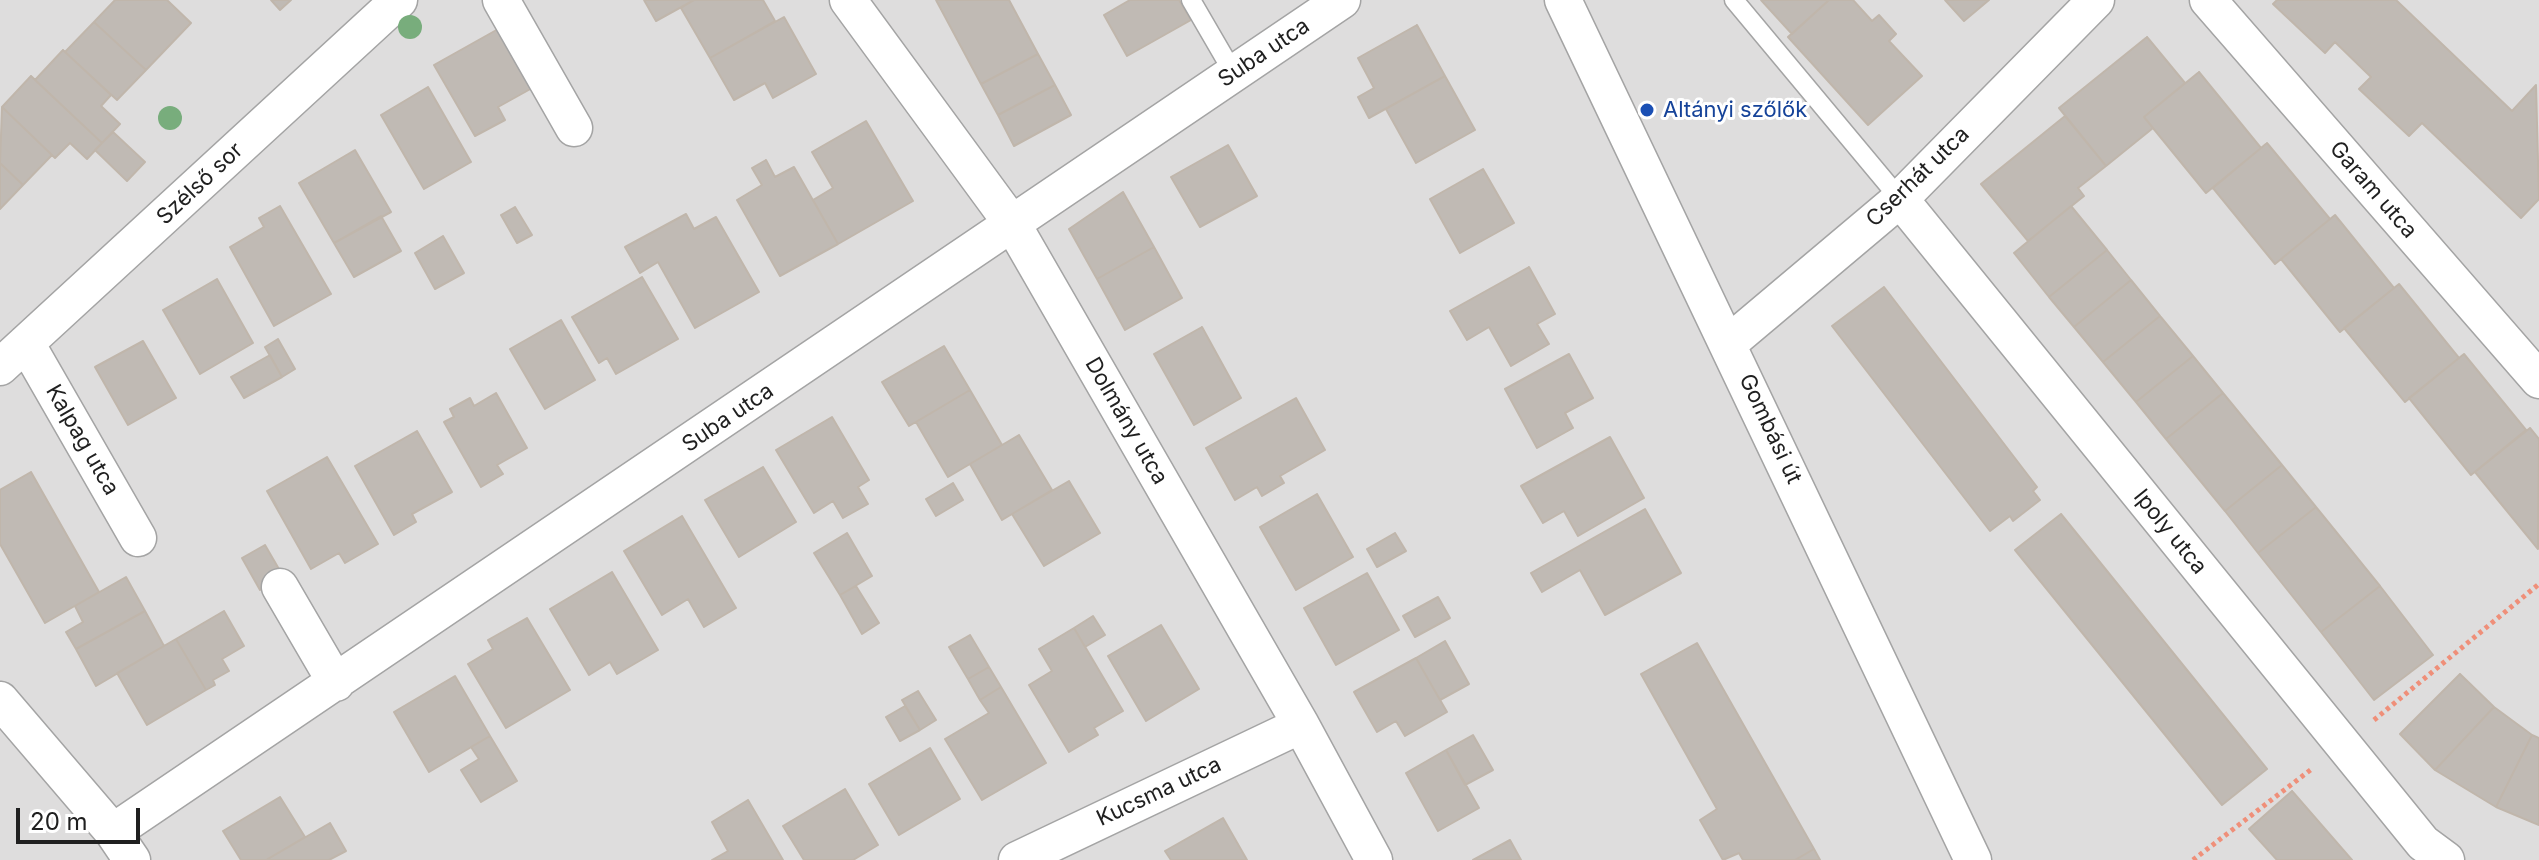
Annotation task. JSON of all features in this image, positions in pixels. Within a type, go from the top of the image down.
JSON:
[{"type":"street","name":"Szélső sor","points":[[13,355],[399,0]]},
{"type":"street","points":[[501,0],[574,128]]},
{"type":"street","name":"Dolmány utca","points":[[848,0],[1013,225],[1301,725],[1374,860]]},
{"type":"street","name":"Suba utca","points":[[122,846],[336,683],[1342,0]]},
{"type":"street","name":"Gombási út","points":[[1563,0],[1973,860]]},
{"type":"street","name":"Cserhát utca","points":[[1729,343],[1900,199],[2096,0]]},
{"type":"street","name":"Garam utca","points":[[2208,0],[2539,380]]},
{"type":"street","name":"Ipoly utca","points":[[1900,199],[2423,843],[2446,860]]},
{"type":"street","name":"Kalpag utca","points":[[13,355],[138,538]]},
{"type":"street","points":[[280,587],[336,683]]},
{"type":"street","points":[[0,700],[122,846]]},
{"type":"street","name":"Kucsma utca","points":[[1017,860],[1301,725]]},
{"type":"lane","points":[[1191,0],[1234,74]]},
{"type":"lane","points":[[1734,0],[1900,199]]},
{"type":"path","points":[[2193,860],[2447,664],[2539,584]]},
{"type":"shaded area","points":[[0,0],[2539,0],[2539,860],[0,860]]},
{"type":"building","points":[[115,0],[167,0],[191,23],[146,70],[94,22]]},
{"type":"building","points":[[271,0],[291,0],[280,10]]},
{"type":"building","points":[[644,0],[694,0],[656,21]]},
{"type":"building","points":[[694,0],[763,0],[775,21],[710,58],[681,8]]},
{"type":"building","points":[[936,0],[1009,0],[1038,54],[981,84]]},
{"type":"building","points":[[1130,0],[1179,0],[1191,20],[1127,56],[1104,15]]},
{"type":"building","points":[[1761,0],[1829,0],[1792,34]]},
{"type":"building","points":[[1829,0],[1853,0],[1872,21],[1879,15],[1896,34],[1889,41],[1922,76],[1868,125],[1788,37]]},
{"type":"building","points":[[1945,0],[1989,0],[1964,21]]},
{"type":"building","points":[[2277,0],[2396,0],[2512,111],[2536,85],[2539,199],[2521,218],[2422,123],[2409,136],[2359,89],[2371,77],[2335,42],[2325,53],[2273,4]]},
{"type":"building","points":[[784,17],[816,74],[773,98],[765,83],[734,100],[710,58]]},
{"type":"building","points":[[94,22],[146,70],[117,100],[65,52]]},
{"type":"building","points":[[1417,25],[1445,76],[1369,118],[1358,97],[1374,88],[1358,58]]},
{"type":"building","points":[[500,28],[534,87],[498,107],[505,120],[475,136],[434,65]]},
{"type":"building","points":[[2147,37],[2185,83],[2144,117],[2153,128],[2106,166],[2059,108]]},
{"type":"building","points":[[63,50],[111,95],[101,106],[120,124],[102,143],[35,80]]},
{"type":"building","points":[[1038,54],[1055,85],[998,115],[981,84]]},
{"type":"building","points":[[2199,72],[2261,148],[2206,193],[2144,117]]},
{"type":"building","points":[[31,76],[102,143],[87,159],[70,143],[55,158],[2,107]]},
{"type":"building","points":[[1445,76],[1475,130],[1416,163],[1386,109]]},
{"type":"building","points":[[1055,85],[1071,115],[1014,146],[998,115]]},
{"type":"building","points":[[428,87],[471,162],[424,189],[381,115]]},
{"type":"building","points":[[2,107],[52,155],[23,185],[0,163]]},
{"type":"building","points":[[2065,116],[2106,166],[2078,188],[2084,196],[2028,241],[1981,184]]},
{"type":"building","points":[[866,121],[913,201],[838,244],[813,200],[833,188],[812,152]]},
{"type":"building","points":[[113,132],[145,162],[127,181],[95,150]]},
{"type":"building","points":[[2267,143],[2330,219],[2275,264],[2213,188]]},
{"type":"building","points":[[1228,145],[1257,196],[1200,227],[1171,177]]},
{"type":"building","points":[[355,150],[391,212],[334,243],[299,183]]},
{"type":"building","points":[[766,160],[775,177],[794,167],[838,244],[780,276],[737,200],[762,185],[752,168]]},
{"type":"building","points":[[0,163],[23,185],[0,209]]},
{"type":"building","points":[[1483,169],[1514,223],[1460,253],[1430,199]]},
{"type":"building","points":[[1123,192],[1154,247],[1097,279],[1069,229]]},
{"type":"building","points":[[280,206],[331,294],[274,326],[230,247],[264,227],[259,218]]},
{"type":"building","points":[[2071,206],[2107,250],[2049,297],[2014,253]]},
{"type":"building","points":[[515,207],[532,235],[517,243],[501,215]]},
{"type":"building","points":[[686,214],[694,229],[716,217],[759,292],[695,328],[658,262],[640,273],[625,247]]},
{"type":"building","points":[[2335,215],[2394,288],[2340,332],[2281,259]]},
{"type":"building","points":[[381,216],[401,251],[354,277],[334,243]]},
{"type":"building","points":[[443,236],[464,273],[435,289],[415,253]]},
{"type":"building","points":[[1154,247],[1182,298],[1125,330],[1097,279]]},
{"type":"building","points":[[2107,250],[2131,280],[2074,327],[2049,297]]},
{"type":"building","points":[[1529,267],[1555,314],[1537,324],[1549,344],[1511,366],[1489,327],[1467,340],[1450,311]]},
{"type":"building","points":[[642,277],[678,339],[616,374],[607,358],[599,363],[572,317]]},
{"type":"building","points":[[217,279],[253,343],[200,374],[163,310]]},
{"type":"building","points":[[2131,280],[2160,316],[2103,362],[2074,327]]},
{"type":"building","points":[[2399,284],[2459,358],[2405,402],[2344,328]]},
{"type":"building","points":[[1884,287],[2037,487],[2033,491],[2040,500],[2013,521],[2010,516],[1990,531],[1832,326]]},
{"type":"building","points":[[2160,316],[2193,356],[2136,402],[2103,362]]},
{"type":"building","points":[[561,320],[595,380],[545,409],[510,349]]},
{"type":"building","points":[[1202,327],[1241,398],[1194,425],[1154,354]]},
{"type":"building","points":[[278,339],[295,369],[282,377],[265,347]]},
{"type":"building","points":[[143,341],[176,398],[128,425],[95,367]]},
{"type":"building","points":[[944,346],[970,390],[909,426],[882,382]]},
{"type":"building","points":[[1569,354],[1593,398],[1565,413],[1573,428],[1537,448],[1505,389]]},
{"type":"building","points":[[2464,354],[2526,430],[2471,475],[2409,398]]},
{"type":"building","points":[[270,355],[282,377],[244,398],[231,377]]},
{"type":"building","points":[[2193,356],[2223,393],[2166,439],[2136,402]]},
{"type":"building","points":[[970,390],[1002,445],[948,477],[916,422]]},
{"type":"building","points":[[496,393],[527,448],[497,465],[503,474],[481,487],[444,422],[454,417],[450,409],[470,398],[474,406]]},
{"type":"building","points":[[2223,393],[2282,465],[2225,511],[2166,439]]},
{"type":"building","points":[[1296,398],[1325,450],[1280,476],[1284,483],[1262,496],[1257,487],[1235,500],[1206,448]]},
{"type":"building","points":[[832,417],[869,480],[858,487],[868,504],[843,518],[833,501],[814,513],[776,450]]},
{"type":"building","points":[[2530,428],[2539,439],[2538,549],[2475,472]]},
{"type":"building","points":[[417,431],[452,492],[412,514],[416,522],[394,535],[355,466]]},
{"type":"building","points":[[1019,435],[1052,490],[1002,520],[970,464]]},
{"type":"building","points":[[1610,437],[1644,498],[1578,536],[1564,511],[1543,523],[1521,486]]},
{"type":"building","points":[[327,457],[378,544],[345,563],[339,553],[311,569],[267,491]]},
{"type":"building","points":[[2282,465],[2316,507],[2258,553],[2225,511]]},
{"type":"building","points":[[763,467],[796,522],[739,557],[705,500]]},
{"type":"building","points":[[31,472],[99,592],[45,623],[0,544],[0,490]]},
{"type":"building","points":[[1069,481],[1100,533],[1044,566],[1012,514]]},
{"type":"building","points":[[953,483],[963,500],[936,516],[926,499]]},
{"type":"building","points":[[1317,494],[1353,557],[1296,590],[1260,527]]},
{"type":"building","points":[[2316,507],[2380,586],[2321,632],[2258,553]]},
{"type":"building","points":[[1645,509],[1681,573],[1605,615],[1580,570],[1542,592],[1531,573]]},
{"type":"building","points":[[2061,514],[2267,769],[2222,805],[2015,550]]},
{"type":"building","points":[[682,516],[736,608],[704,627],[688,599],[662,615],[624,551]]},
{"type":"building","points":[[847,533],[872,576],[840,595],[814,553]]},
{"type":"building","points":[[1395,533],[1406,551],[1377,567],[1367,549]]},
{"type":"building","points":[[265,545],[283,576],[260,590],[242,558]]},
{"type":"building","points":[[612,572],[658,650],[617,674],[610,662],[589,675],[550,609]]},
{"type":"building","points":[[1367,573],[1399,630],[1336,665],[1304,608]]},
{"type":"building","points":[[126,577],[145,611],[76,649],[66,632],[83,622],[75,606]]},
{"type":"building","points":[[856,586],[879,623],[862,634],[840,595]]},
{"type":"building","points":[[2380,586],[2433,655],[2374,700],[2321,632]]},
{"type":"building","points":[[1438,597],[1450,618],[1415,637],[1403,616]]},
{"type":"building","points":[[145,611],[164,646],[96,686],[76,649]]},
{"type":"building","points":[[224,611],[244,646],[222,659],[229,671],[213,680],[215,685],[206,690],[176,639]]},
{"type":"building","points":[[1093,616],[1105,635],[1085,647],[1074,628]]},
{"type":"building","points":[[527,618],[570,690],[506,728],[468,664],[493,649],[488,640]]},
{"type":"building","points":[[1161,625],[1199,689],[1146,721],[1108,656]]},
{"type":"building","points":[[1074,628],[1123,711],[1094,728],[1098,735],[1069,752],[1029,685],[1052,671],[1039,649]]},
{"type":"building","points":[[970,635],[989,667],[968,679],[949,647]]},
{"type":"building","points":[[176,639],[206,690],[147,725],[117,673]]},
{"type":"building","points":[[1445,641],[1469,684],[1440,700],[1416,658]]},
{"type":"building","points":[[1697,643],[1814,849],[1795,860],[1743,860],[1739,853],[1723,860],[1700,820],[1717,809],[1641,674]]},
{"type":"building","points":[[1416,658],[1447,712],[1405,736],[1396,721],[1377,732],[1354,692]]},
{"type":"building","points":[[989,667],[1001,687],[980,700],[968,679]]},
{"type":"building","points":[[2460,674],[2494,707],[2435,770],[2400,734]]},
{"type":"building","points":[[455,676],[490,736],[429,772],[394,712]]},
{"type":"building","points":[[1001,687],[1046,763],[982,800],[945,739],[989,713],[980,700]]},
{"type":"building","points":[[918,691],[936,720],[920,730],[902,700]]},
{"type":"building","points":[[905,706],[920,730],[900,741],[886,717]]},
{"type":"building","points":[[2494,707],[2532,735],[2496,807],[2435,770]]},
{"type":"building","points":[[1473,735],[1493,770],[1465,785],[1446,750]]},
{"type":"building","points":[[2532,735],[2539,738],[2539,825],[2496,807]]},
{"type":"building","points":[[490,736],[517,781],[481,802],[461,770],[479,759],[471,747]]},
{"type":"building","points":[[930,748],[960,799],[899,835],[869,784]]},
{"type":"building","points":[[1446,750],[1479,808],[1438,831],[1406,773]]},
{"type":"building","points":[[845,789],[878,845],[853,860],[804,860],[783,826]]},
{"type":"building","points":[[2292,791],[2352,860],[2277,860],[2249,829]]},
{"type":"building","points":[[280,797],[305,837],[266,860],[241,860],[223,831]]},
{"type":"building","points":[[748,800],[783,860],[712,860],[728,851],[712,822]]},
{"type":"building","points":[[1223,818],[1247,860],[1171,860],[1165,851]]},
{"type":"building","points":[[330,823],[346,851],[329,860],[266,860]]},
{"type":"building","points":[[1510,840],[1521,860],[1473,860]]},
{"type":"building","points":[[1814,849],[1820,860],[1795,860]]},
{"type":"place","name":"Altányi szőlők","points":[[1647,110]]}]
